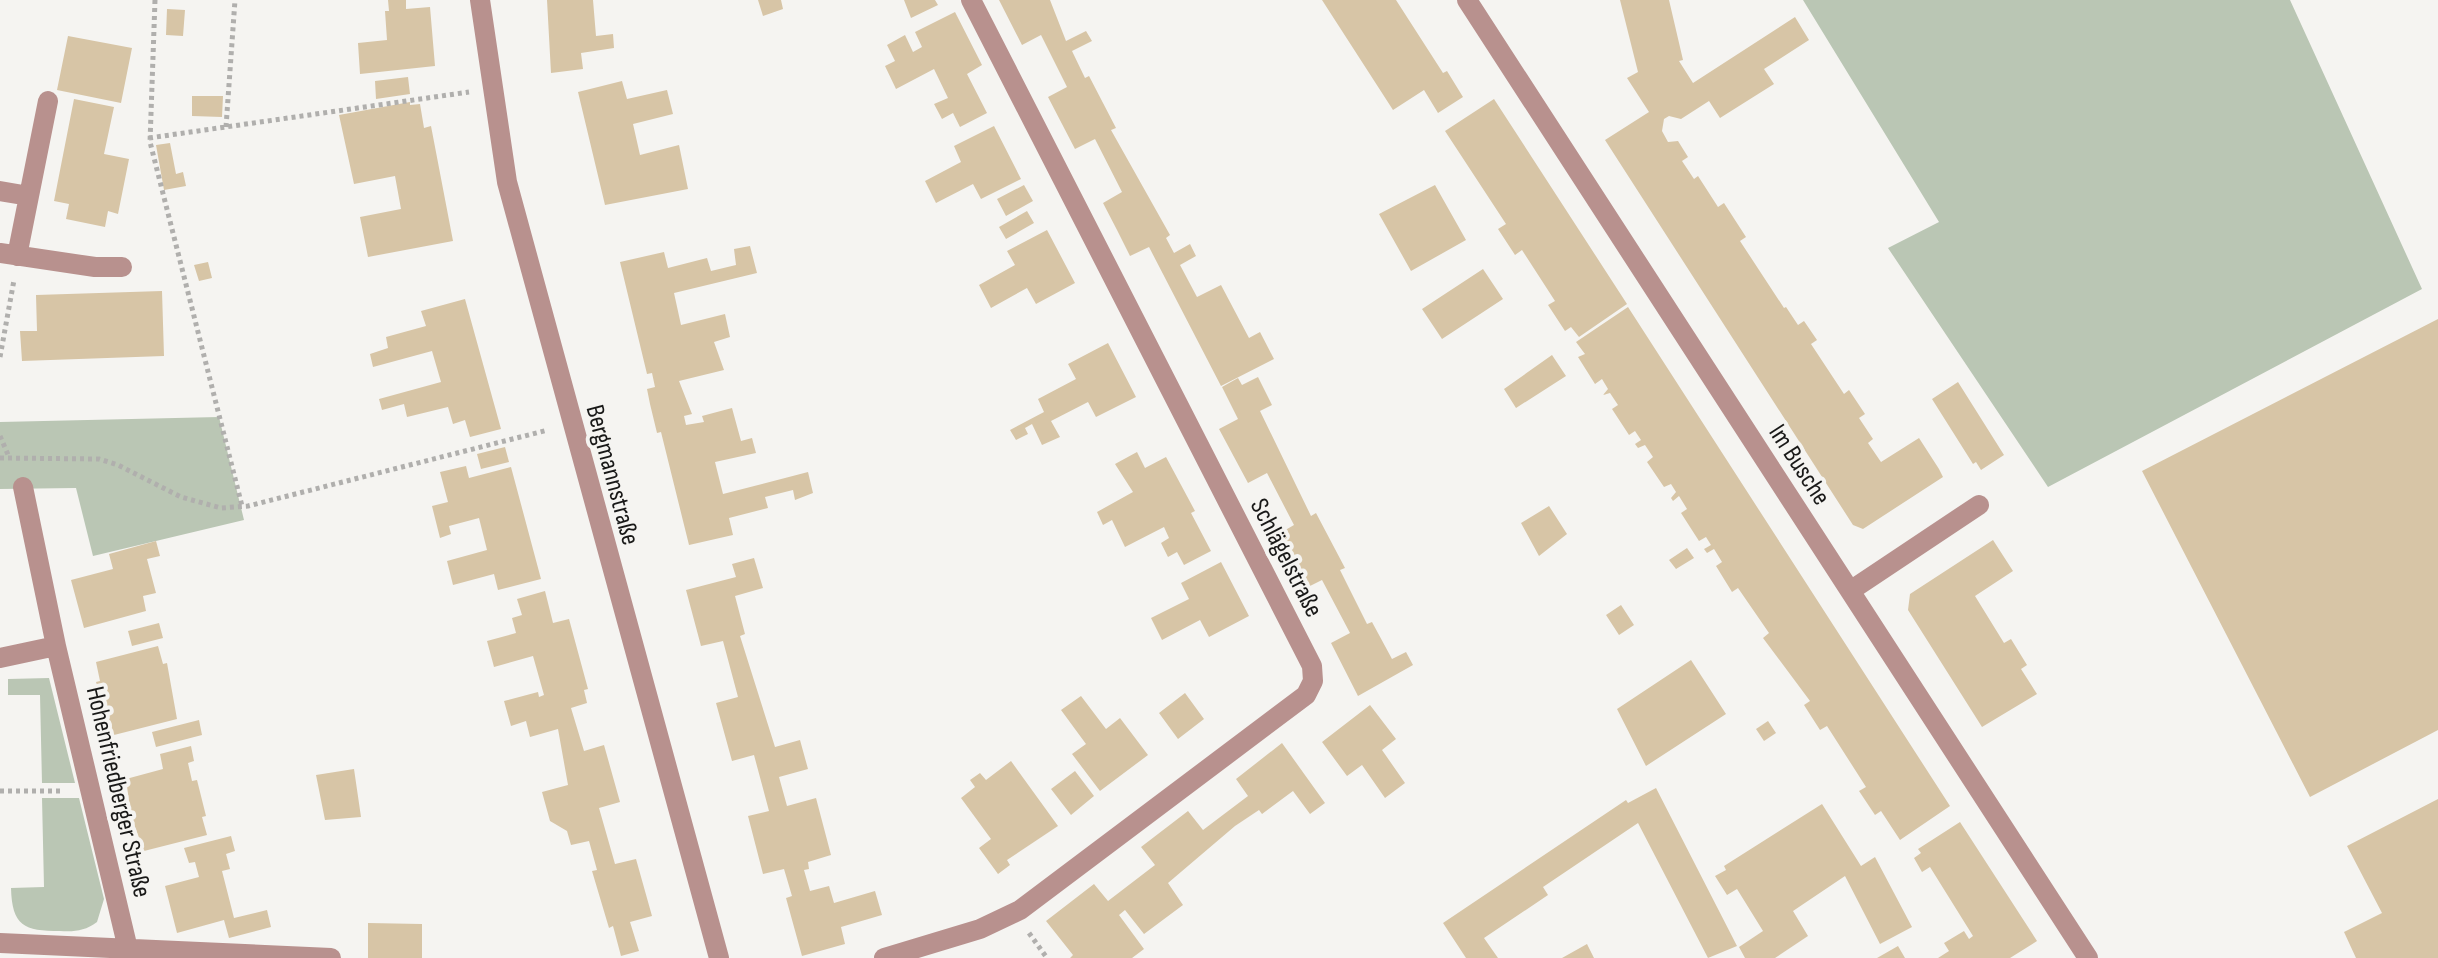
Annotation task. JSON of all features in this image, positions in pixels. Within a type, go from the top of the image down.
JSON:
[{"type":"street","name":"Bergmannstraße","points":[[480,0],[507,182],[719,958]]},
{"type":"street","name":"Schlägelstraße","points":[[884,958],[980,929],[1020,910],[1306,695],[1313,681],[1312,666],[971,0]]},
{"type":"street","name":"Im Busche","points":[[1467,0],[2088,958]]},
{"type":"street","points":[[48,101],[29,196],[8,254],[95,267],[122,267]]},
{"type":"street","points":[[0,191],[29,196]]},
{"type":"street","name":"Hohenfriedberger Straße","points":[[23,487],[56,646],[128,949]]},
{"type":"street","points":[[1850,591],[1979,505]]},
{"type":"street","points":[[0,658],[56,646]]},
{"type":"street","points":[[0,943],[331,958]]},
{"type":"path","points":[[155,0],[149,138],[242,506]]},
{"type":"path","points":[[226,127],[235,0]]},
{"type":"path","points":[[149,138],[491,89]]},
{"type":"path","points":[[0,357],[8,254]]},
{"type":"path","points":[[0,458],[99,459],[118,465],[181,497],[221,508],[242,506],[571,424]]},
{"type":"path","points":[[0,791],[90,791]]},
{"type":"green space","points":[[1803,0],[2290,0],[2422,289],[2048,487],[1888,248],[1939,222]]},
{"type":"green space","points":[[219,417],[244,520],[93,556],[76,488],[0,489],[0,422]]},
{"type":"green space","points":[[49,678],[75,783],[42,783],[40,695],[8,695],[8,679]]},
{"type":"green space","points":[[42,798],[79,798],[104,899],[97,922],[84,929],[37,930],[22,924],[14,911],[11,888],[44,887]]},
{"type":"building","points":[[388,0],[406,0],[406,9],[430,7],[435,66],[360,74],[358,43],[387,40],[385,11],[389,11]]},
{"type":"building","points":[[547,0],[593,0],[596,36],[613,34],[614,48],[581,53],[583,69],[551,73]]},
{"type":"building","points":[[758,0],[781,0],[783,9],[763,16]]},
{"type":"building","points":[[904,0],[935,0],[938,5],[911,18]]},
{"type":"building","points":[[999,0],[1050,0],[1066,41],[1086,31],[1092,41],[1072,51],[1116,128],[1111,130],[1170,235],[1166,238],[1174,253],[1190,244],[1196,256],[1180,265],[1197,297],[1221,285],[1249,338],[1260,332],[1274,359],[1221,386],[1149,247],[1130,256],[1103,203],[1122,192],[1095,139],[1075,149],[1048,97],[1067,87],[1041,35],[1022,45]]},
{"type":"building","points":[[1322,0],[1396,0],[1443,73],[1447,71],[1463,97],[1438,113],[1424,90],[1393,110]]},
{"type":"building","points":[[1620,0],[1669,0],[1683,60],[1679,61],[1693,83],[1795,17],[1809,40],[1764,69],[1774,84],[1720,118],[1709,101],[1681,119],[1669,116],[1664,119],[1662,131],[1668,142],[1678,141],[1688,157],[1682,161],[1694,179],[1698,176],[1718,207],[1724,203],[1746,237],[1740,241],[1784,308],[1798,325],[1804,321],[1817,340],[1811,344],[1844,394],[1849,390],[1865,414],[1859,418],[1873,439],[1868,443],[1881,462],[1919,438],[1939,469],[1943,477],[1863,529],[1853,525],[1605,140],[1649,112],[1627,78],[1638,72]]},
{"type":"building","points":[[167,9],[185,10],[183,36],[166,35]]},
{"type":"building","points":[[955,12],[982,65],[967,74],[987,113],[960,127],[953,113],[942,119],[934,104],[948,98],[934,69],[896,89],[885,66],[895,61],[887,45],[905,35],[913,52],[922,47],[915,32]]},
{"type":"building","points":[[68,36],[132,48],[121,103],[57,90]]},
{"type":"building","points":[[408,77],[410,94],[376,99],[375,81]]},
{"type":"building","points":[[622,81],[627,99],[667,90],[673,114],[633,124],[640,155],[679,145],[688,189],[605,205],[578,92]]},
{"type":"building","points":[[192,96],[223,96],[222,117],[192,116]]},
{"type":"building","points":[[74,99],[114,107],[104,154],[129,159],[118,214],[108,211],[105,227],[66,219],[69,204],[54,201]]},
{"type":"building","points":[[1494,99],[1627,304],[1579,337],[1571,327],[1565,331],[1548,305],[1555,301],[1522,250],[1515,255],[1498,229],[1506,224],[1445,131]]},
{"type":"building","points":[[410,102],[410,105],[420,104],[424,128],[431,126],[453,241],[368,257],[360,217],[401,209],[395,176],[354,184],[339,115]]},
{"type":"building","points":[[994,126],[1021,179],[981,199],[973,184],[936,203],[925,181],[961,162],[954,146]]},
{"type":"building","points":[[170,143],[176,174],[183,172],[186,186],[164,190],[156,145]]},
{"type":"building","points":[[1024,185],[1033,201],[1006,216],[997,199]]},
{"type":"building","points":[[1435,185],[1466,240],[1411,271],[1379,214]]},
{"type":"building","points":[[1027,211],[1034,223],[1006,239],[999,227]]},
{"type":"building","points":[[1047,230],[1075,283],[1036,304],[1027,288],[991,308],[979,285],[1015,265],[1007,251]]},
{"type":"building","points":[[750,246],[757,273],[674,293],[681,325],[725,314],[730,337],[714,342],[724,370],[679,381],[692,414],[684,416],[686,425],[704,422],[702,416],[732,408],[741,441],[752,438],[756,453],[715,462],[723,494],[808,472],[813,493],[795,500],[793,490],[765,497],[768,508],[729,518],[733,535],[689,545],[661,432],[657,433],[650,404],[647,389],[655,387],[652,373],[647,374],[620,262],[664,252],[668,268],[707,258],[711,271],[736,265],[734,249]]},
{"type":"building","points":[[208,262],[212,278],[199,281],[194,265]]},
{"type":"building","points":[[1483,269],[1503,299],[1442,339],[1422,309]]},
{"type":"building","points":[[162,291],[164,356],[22,361],[20,331],[37,331],[36,295]]},
{"type":"building","points":[[465,299],[501,429],[470,437],[465,420],[453,424],[448,407],[407,417],[404,404],[382,410],[379,399],[441,382],[432,351],[373,367],[370,354],[388,348],[386,337],[426,326],[421,311]]},
{"type":"building","points":[[1628,307],[1950,806],[1900,840],[1881,811],[1875,815],[1859,791],[1866,787],[1827,726],[1820,730],[1804,705],[1810,701],[1763,638],[1769,633],[1738,588],[1732,592],[1716,566],[1722,562],[1714,549],[1707,553],[1704,549],[1711,545],[1706,537],[1699,541],[1681,513],[1687,509],[1679,496],[1673,501],[1671,498],[1676,492],[1671,484],[1664,487],[1647,462],[1653,457],[1645,445],[1638,448],[1635,444],[1641,440],[1635,431],[1629,435],[1612,409],[1618,405],[1610,393],[1603,395],[1608,389],[1602,379],[1595,384],[1578,357],[1585,354],[1576,342]]},
{"type":"building","points":[[2438,319],[2438,730],[2310,797],[2142,471]]},
{"type":"building","points":[[1108,343],[1136,397],[1096,417],[1088,402],[1051,421],[1060,437],[1042,445],[1032,424],[1025,428],[1028,434],[1016,440],[1010,430],[1044,412],[1038,399],[1076,379],[1068,364]]},
{"type":"building","points":[[1552,355],[1566,376],[1516,408],[1504,389]]},
{"type":"building","points":[[1258,377],[1272,405],[1260,411],[1311,516],[1316,513],[1345,568],[1340,570],[1367,624],[1372,622],[1392,659],[1406,652],[1413,665],[1358,696],[1331,643],[1350,633],[1322,580],[1304,589],[1275,536],[1294,525],[1267,473],[1248,483],[1219,429],[1238,419],[1222,387],[1238,378],[1242,385]]},
{"type":"building","points":[[1958,382],[2004,455],[1981,470],[1976,462],[1973,464],[1932,399]]},
{"type":"building","points":[[505,447],[509,462],[481,469],[477,454]]},
{"type":"building","points":[[1137,452],[1145,468],[1166,457],[1195,511],[1191,513],[1211,551],[1184,565],[1177,552],[1168,557],[1161,543],[1169,538],[1164,527],[1125,547],[1112,520],[1103,525],[1097,512],[1133,492],[1115,464]]},
{"type":"building","points":[[466,466],[469,478],[511,467],[541,579],[498,590],[494,574],[453,585],[447,561],[487,550],[479,518],[449,526],[451,534],[440,538],[432,506],[448,502],[440,472]]},
{"type":"building","points":[[1549,506],[1567,534],[1539,556],[1521,523]]},
{"type":"building","points":[[1993,540],[2013,571],[1975,596],[2004,643],[2011,639],[2027,665],[2021,669],[2037,694],[1982,727],[1908,610],[1910,594]]},
{"type":"building","points":[[156,541],[160,556],[147,559],[156,593],[143,596],[146,611],[84,628],[71,580],[113,569],[109,554]]},
{"type":"building","points":[[1687,548],[1694,558],[1676,569],[1669,560]]},
{"type":"building","points":[[754,558],[763,588],[735,596],[745,634],[740,636],[775,747],[800,740],[808,769],[779,777],[787,806],[816,798],[831,855],[808,862],[809,869],[804,870],[810,891],[829,886],[834,903],[875,891],[882,915],[841,927],[845,944],[802,956],[786,898],[792,896],[784,869],[763,874],[748,816],[769,811],[754,755],[732,761],[716,703],[738,697],[723,641],[701,646],[686,590],[736,577],[732,564]]},
{"type":"building","points":[[1221,562],[1249,616],[1209,637],[1200,620],[1162,640],[1151,618],[1189,599],[1181,583]]},
{"type":"building","points":[[545,591],[553,623],[569,619],[588,689],[584,690],[587,703],[571,708],[584,751],[604,745],[620,802],[599,808],[615,864],[636,859],[652,916],[630,922],[639,951],[621,956],[592,871],[597,870],[589,841],[571,845],[567,831],[550,821],[542,792],[568,785],[558,729],[530,737],[526,721],[511,726],[504,701],[538,692],[539,697],[544,695],[533,656],[494,667],[487,641],[516,633],[512,618],[522,615],[517,599]]},
{"type":"building","points":[[1621,605],[1634,625],[1619,635],[1606,615]]},
{"type":"building","points":[[159,623],[163,638],[132,646],[128,631]]},
{"type":"building","points":[[158,646],[163,664],[167,663],[177,719],[114,735],[96,682],[100,681],[96,662]]},
{"type":"building","points":[[1691,660],[1726,714],[1646,766],[1617,709]]},
{"type":"building","points":[[1185,693],[1204,719],[1178,739],[1159,713]]},
{"type":"building","points":[[1081,696],[1106,729],[1120,718],[1148,755],[1100,791],[1072,754],[1086,744],[1061,710]]},
{"type":"building","points":[[1370,705],[1396,739],[1382,750],[1405,783],[1385,798],[1362,765],[1347,776],[1322,742]]},
{"type":"building","points":[[199,720],[202,735],[156,747],[152,732]]},
{"type":"building","points":[[1768,721],[1776,733],[1764,741],[1756,729]]},
{"type":"building","points":[[1282,743],[1325,803],[1310,814],[1293,791],[1262,814],[1259,810],[1235,826],[1168,883],[1183,905],[1144,934],[1125,910],[1119,915],[1144,949],[1132,958],[1070,958],[1073,955],[1046,921],[1094,884],[1108,901],[1155,865],[1141,847],[1188,811],[1203,830],[1248,796],[1236,779]]},
{"type":"building","points":[[191,746],[194,761],[188,763],[192,781],[197,780],[206,816],[202,817],[207,835],[144,851],[131,816],[126,779],[163,769],[160,754]]},
{"type":"building","points":[[1011,761],[1058,826],[1007,860],[1010,865],[998,874],[979,848],[991,839],[961,798],[975,787],[970,780],[980,773],[986,780]]},
{"type":"building","points":[[354,769],[361,817],[325,820],[316,775]]},
{"type":"building","points":[[1075,771],[1094,796],[1071,815],[1051,789]]},
{"type":"building","points":[[1656,788],[1737,946],[1708,958],[1638,823],[1543,887],[1548,895],[1484,938],[1498,958],[1466,958],[1443,923],[1626,800],[1628,803]]},
{"type":"building","points":[[2438,799],[2438,958],[2356,958],[2344,932],[2382,913],[2347,846]]},
{"type":"building","points":[[1822,804],[1861,866],[1875,857],[1912,927],[1880,944],[1845,876],[1793,911],[1808,936],[1775,958],[1745,958],[1739,947],[1763,931],[1737,889],[1727,895],[1715,876],[1726,870],[1724,866]]},
{"type":"building","points":[[1960,822],[2037,941],[2010,958],[1938,958],[1949,951],[1944,943],[1964,931],[1969,939],[1973,936],[1930,867],[1922,872],[1914,858],[1921,853],[1918,849]]},
{"type":"building","points":[[231,836],[235,851],[226,854],[230,869],[222,871],[234,918],[267,910],[271,927],[229,938],[224,920],[177,933],[165,886],[199,877],[195,862],[189,863],[184,848]]},
{"type":"building","points":[[368,923],[422,924],[422,958],[368,958]]},
{"type":"building","points":[[1587,944],[1594,958],[1562,958]]},
{"type":"building","points":[[1898,946],[1905,958],[1877,958]]}]
